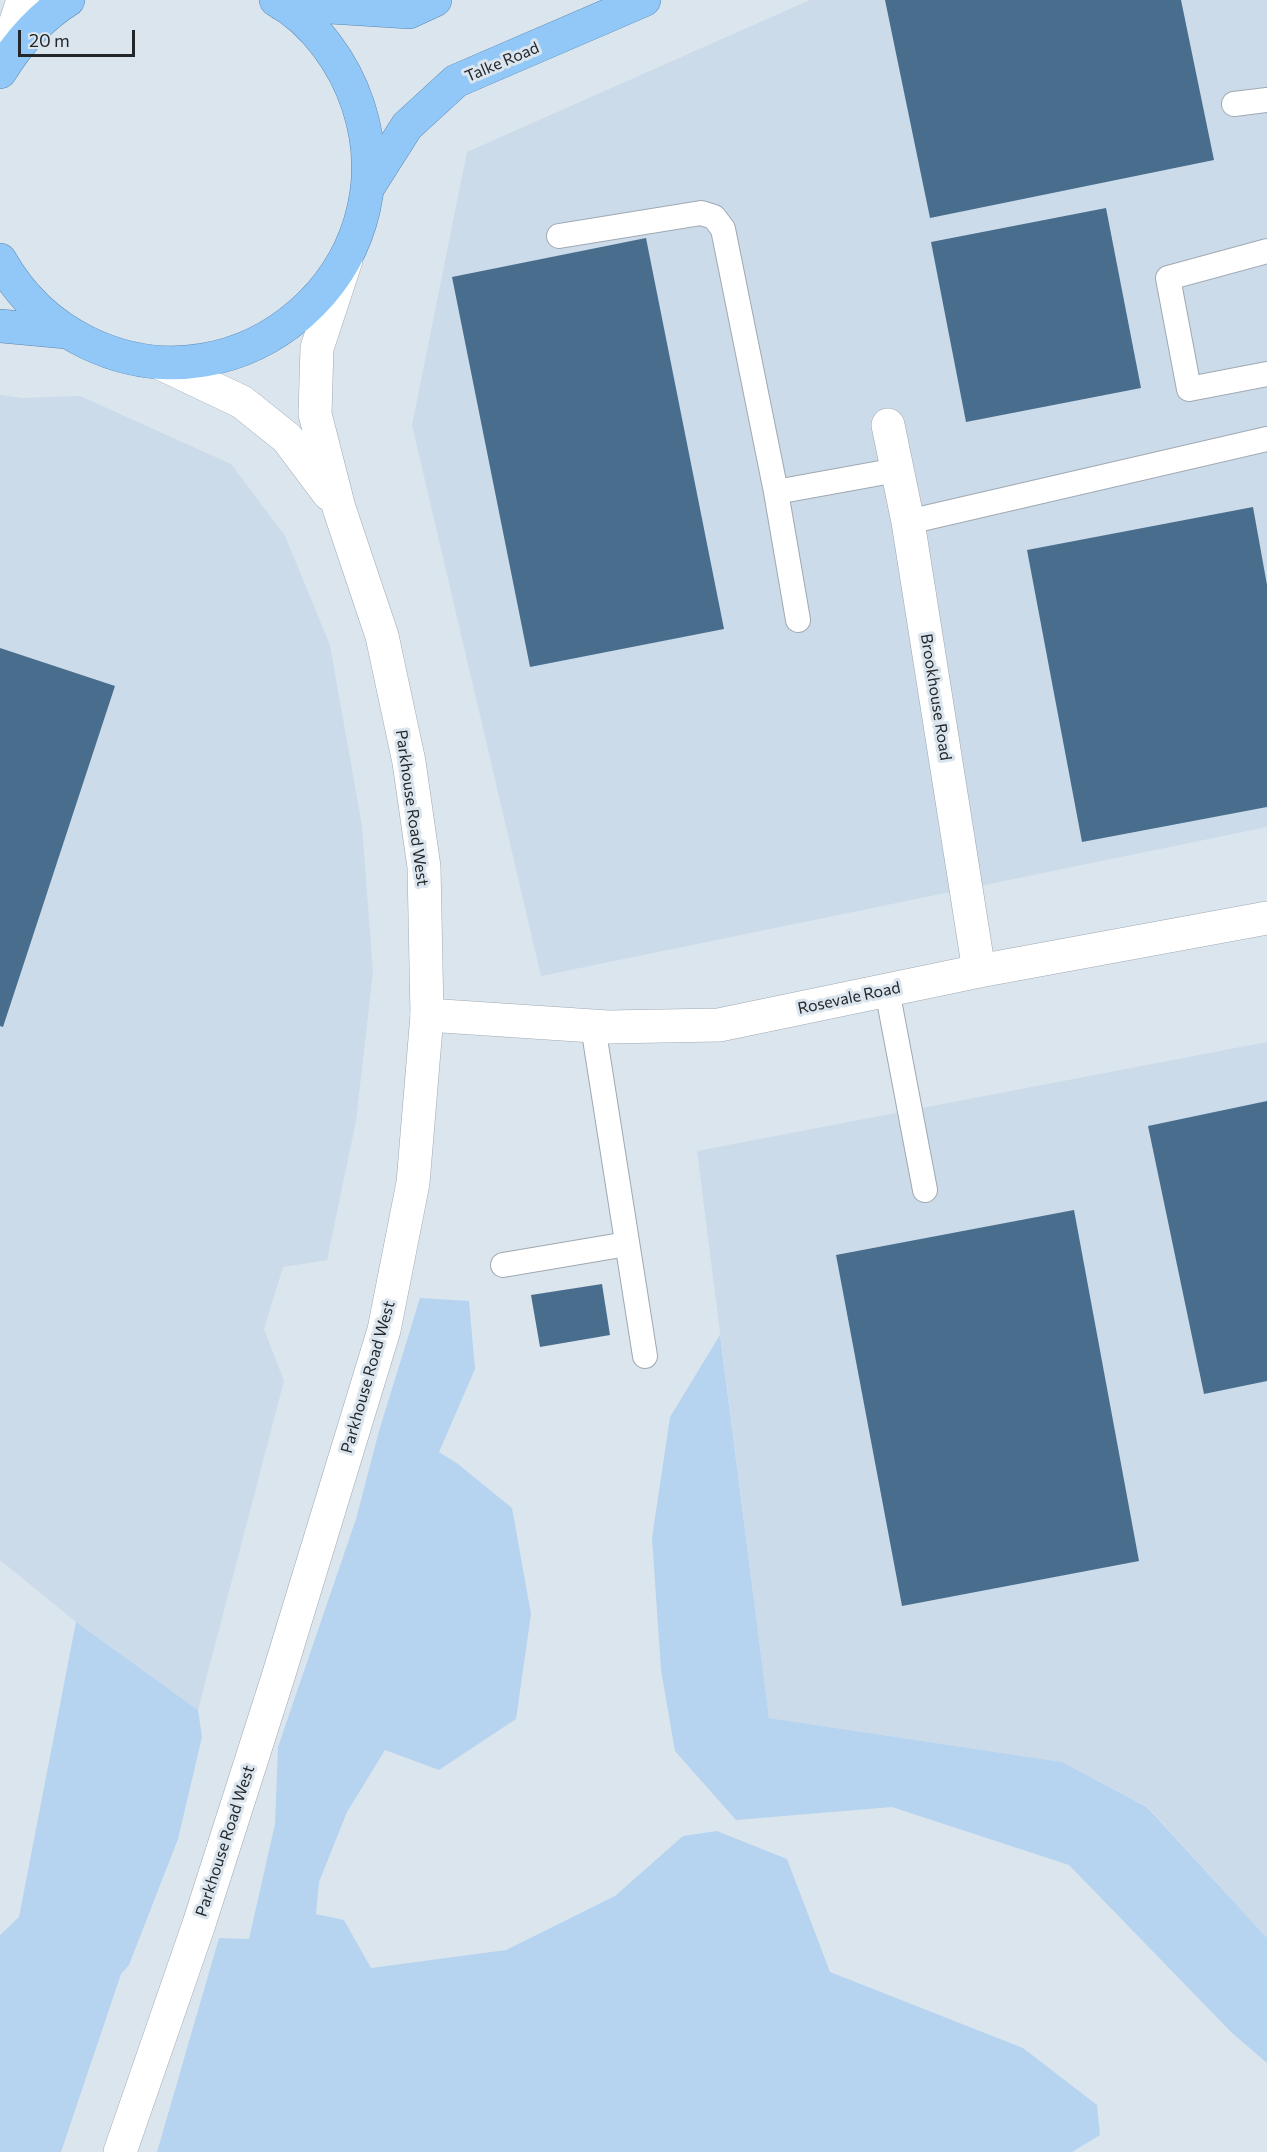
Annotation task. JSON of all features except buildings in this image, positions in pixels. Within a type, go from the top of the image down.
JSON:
[{"type":"highway","points":[[0,70],[34,26],[68,0]]},
{"type":"highway","points":[[279,2],[409,12],[435,0]]},
{"type":"highway","name":"Talke Road","points":[[367,189],[407,126],[456,81],[644,0]]},
{"type":"highway","points":[[0,260],[9,276],[34,307],[66,332],[111,354],[160,363],[193,362],[225,356],[255,345],[284,328],[309,308],[330,283],[347,255],[363,212],[367,189],[368,155],[363,121],[351,87],[333,55],[316,34],[279,2]]},
{"type":"highway","points":[[0,326],[66,332]]},
{"type":"street","points":[[0,70],[23,0]]},
{"type":"street","name":"Parkhouse Road West","points":[[120,2152],[199,1923],[384,1330],[413,1183],[427,1015],[424,867],[409,762],[382,636],[339,508],[315,414],[316,348],[347,255]]},
{"type":"street","name":"Parkhouse Road West","points":[[160,363],[242,402],[287,438],[339,508]]},
{"type":"street","name":"Brookhouse Road","points":[[888,425],[908,522],[979,971]]},
{"type":"street","name":"Rosevale Road","points":[[427,1015],[593,1026],[719,1024],[979,971],[1267,918]]},
{"type":"lane","points":[[1234,104],[1267,100]]},
{"type":"lane","points":[[559,236],[701,213],[714,218],[723,229],[776,492],[798,620]]},
{"type":"lane","points":[[1267,251],[1168,278],[1189,389],[1267,374]]},
{"type":"lane","points":[[908,522],[1267,439]]},
{"type":"lane","points":[[776,492],[897,470]]},
{"type":"lane","points":[[887,990],[925,1190]]},
{"type":"lane","points":[[593,1026],[645,1356]]},
{"type":"lane","points":[[503,1265],[627,1244]]},
{"type":"shaded area","points":[[810,0],[1267,0],[1267,827],[541,976],[412,425],[467,152]]},
{"type":"shaded area","points":[[0,395],[23,398],[80,396],[231,464],[285,536],[330,645],[362,826],[373,972],[356,1121],[327,1260],[283,1267],[264,1329],[284,1381],[198,1710],[76,1622],[0,1560]]},
{"type":"shaded area","points":[[1267,1042],[1267,1938],[1148,1807],[1062,1762],[769,1718],[697,1151]]},
{"type":"shaded area","points":[[420,1298],[469,1301],[475,1369],[439,1452],[458,1464],[512,1508],[531,1614],[516,1719],[439,1770],[385,1750],[347,1812],[319,1882],[316,1914],[344,1920],[371,1968],[506,1950],[615,1896],[683,1836],[717,1831],[787,1859],[830,1972],[1023,2048],[1097,2105],[1100,2135],[1072,2152],[157,2152],[219,1938],[249,1939],[275,1824],[278,1747],[356,1519],[379,1431]]},
{"type":"shaded area","points":[[720,1335],[769,1718],[1062,1762],[1147,1807],[1267,1938],[1267,2063],[1232,2033],[1069,1865],[892,1807],[736,1820],[675,1751],[661,1670],[652,1538],[670,1417]]},
{"type":"shaded area","points":[[76,1622],[198,1710],[202,1737],[178,1839],[129,1965],[121,1974],[61,2152],[0,2152],[0,1935],[19,1917]]}]
